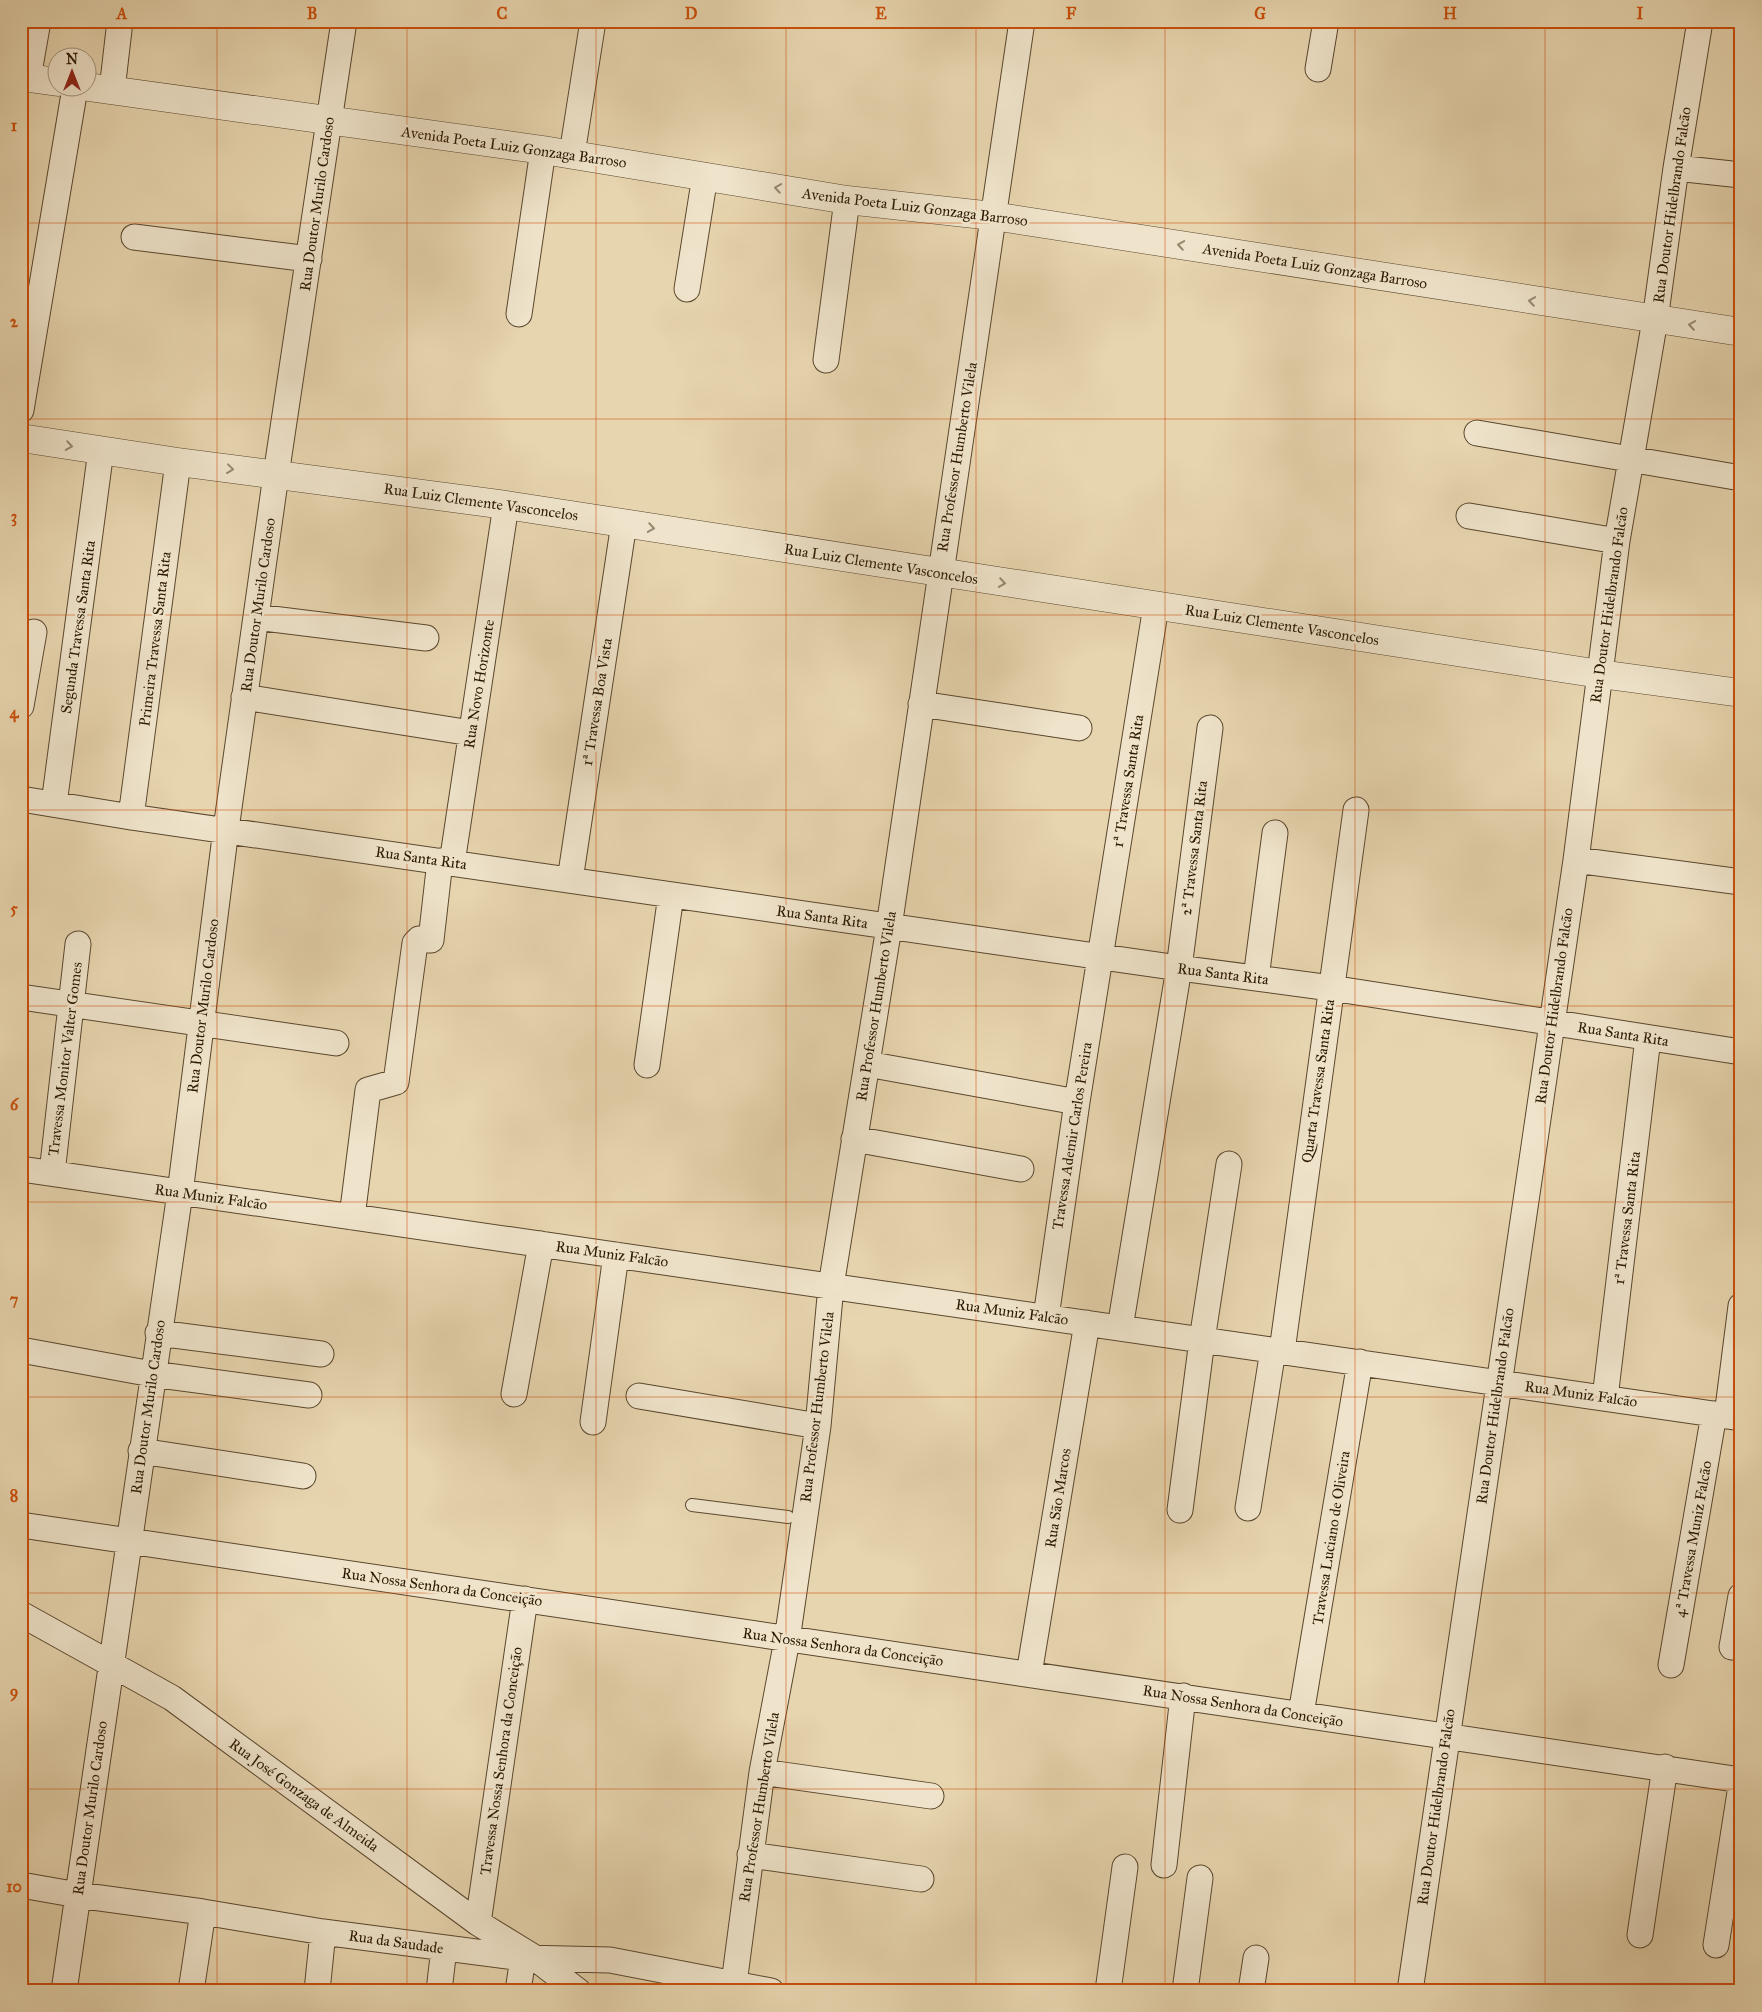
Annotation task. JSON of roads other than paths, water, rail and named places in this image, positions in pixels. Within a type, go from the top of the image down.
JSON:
[{"type":"street","points":[[38,21],[25,78],[48,81]]},
{"type":"street","points":[[100,88],[120,21]]},
{"type":"street","name":"Rua Doutor Murilo Cardoso","points":[[64,1991],[152,1374],[180,1193],[244,697],[344,21]]},
{"type":"street","points":[[572,154],[593,21]]},
{"type":"street","name":"Rua Professor Humberto Vilela","points":[[734,1987],[762,1772],[787,1640],[796,1519],[818,1426],[831,1286],[889,927],[1022,21]]},
{"type":"street","points":[[1318,69],[1326,21]]},
{"type":"street","name":"Rua Doutor Hidelbrando Falcão","points":[[1410,1991],[1576,860],[1617,541],[1655,320],[1676,168],[1700,21]]},
{"type":"street","name":"Avenida Poeta Luiz Gonzaga Barroso","points":[[100,88],[572,154],[847,200],[993,216],[1741,332]]},
{"type":"street","points":[[21,410],[73,98]]},
{"type":"street","points":[[519,314],[543,150]]},
{"type":"street","points":[[1676,168],[1741,176]]},
{"type":"street","points":[[687,289],[705,176]]},
{"type":"street","points":[[826,360],[847,200]]},
{"type":"street","points":[[134,237],[309,259]]},
{"type":"street","points":[[1477,433],[1741,478]]},
{"type":"street","name":"Rua Luiz Clemente Vasconcelos","points":[[21,438],[178,462],[506,505],[940,574],[1600,674],[1741,693]]},
{"type":"street","name":"Segunda Travessa Santa Rita","points":[[54,804],[101,450]]},
{"type":"street","name":"Primeira Travessa Santa Rita","points":[[131,817],[178,462]]},
{"type":"street","name":"Rua Novo Horizonte","points":[[352,1217],[368,1090],[396,1082],[415,942],[419,939],[431,940],[472,733],[506,505]]},
{"type":"street","points":[[1469,516],[1617,541]]},
{"type":"street","name":"1ª Travessa Boa Vista","points":[[570,880],[624,523]]},
{"type":"street","name":"1ª Travessa Santa Rita","points":[[1100,956],[1156,606]]},
{"type":"street","points":[[256,617],[426,638]]},
{"type":"street","points":[[21,706],[34,632]]},
{"type":"street","points":[[244,697],[472,733]]},
{"type":"street","points":[[921,704],[1079,728]]},
{"type":"street","name":"2ª Travessa Santa Rita","points":[[1120,1328],[1179,968],[1210,728]]},
{"type":"street","name":"Rua Santa Rita","points":[[21,799],[131,817],[226,829],[889,927],[1330,988],[1741,1052]]},
{"type":"street","name":"Quarta Travessa Santa Rita","points":[[1278,1351],[1356,810]]},
{"type":"street","points":[[1256,978],[1275,833]]},
{"type":"street","points":[[1576,860],[1741,882]]},
{"type":"street","points":[[647,1065],[671,895]]},
{"type":"street","name":"Travessa Monitor Valter Gomes","points":[[52,1173],[78,944]]},
{"type":"street","name":"Travessa Ademir Carlos Pereira","points":[[1046,1317],[1100,956]]},
{"type":"street","points":[[21,997],[336,1043]]},
{"type":"street","name":"1ª Travessa Santa Rita","points":[[1605,1398],[1648,1038]]},
{"type":"street","points":[[867,1064],[1077,1102]]},
{"type":"street","points":[[854,1140],[1021,1169]]},
{"type":"street","points":[[1180,1510],[1202,1340],[1229,1164]]},
{"type":"street","name":"Rua Muniz Falcão","points":[[21,1169],[1727,1416]]},
{"type":"street","points":[[514,1394],[541,1244]]},
{"type":"street","points":[[593,1422],[616,1255]]},
{"type":"street","points":[[1727,1416],[1741,1306]]},
{"type":"street","name":"Rua São Marcos","points":[[1029,1674],[1087,1323]]},
{"type":"street","points":[[158,1333],[321,1354]]},
{"type":"street","points":[[21,1350],[152,1374],[309,1395]]},
{"type":"street","points":[[1248,1508],[1278,1351]]},
{"type":"street","name":"Travessa Luciano de Oliveira","points":[[1301,1714],[1360,1362]]},
{"type":"street","points":[[639,1396],[818,1426]]},
{"type":"street","name":"4ª Travessa Muniz Falcão","points":[[1671,1665],[1727,1416]]},
{"type":"street","points":[[141,1451],[303,1476]]},
{"type":"street","name":"Rua Nossa Senhora da Conceição","points":[[21,1525],[525,1599],[787,1640],[1183,1696],[1446,1737],[1665,1767],[1741,1780]]},
{"type":"street","points":[[1732,1647],[1741,1596]]},
{"type":"street","name":"Travessa Nossa Senhora da Conceição","points":[[478,1923],[525,1599]]},
{"type":"street","name":"Rua José Gonzaga de Almeida","points":[[21,1614],[172,1698],[478,1923],[578,1991]]},
{"type":"street","points":[[1164,1865],[1183,1696]]},
{"type":"street","points":[[1640,1935],[1665,1767]]},
{"type":"street","points":[[762,1772],[931,1796]]},
{"type":"street","points":[[1716,1945],[1741,1786]]},
{"type":"street","points":[[750,1855],[921,1879]]},
{"type":"street","points":[[1108,1991],[1125,1867]]},
{"type":"street","points":[[1186,1991],[1200,1878]]},
{"type":"street","name":"Rua da Saudade","points":[[21,1885],[78,1896],[203,1912],[323,1932],[444,1948],[529,1958],[610,1960],[734,1987],[771,1991]]},
{"type":"street","points":[[192,1991],[203,1912]]},
{"type":"street","points":[[317,1991],[323,1932]]},
{"type":"street","points":[[439,1991],[444,1948]]},
{"type":"street","points":[[518,1991],[529,1958]]},
{"type":"street","points":[[1251,1991],[1256,1958]]},
{"type":"lane","points":[[692,1505],[796,1519]]}]
